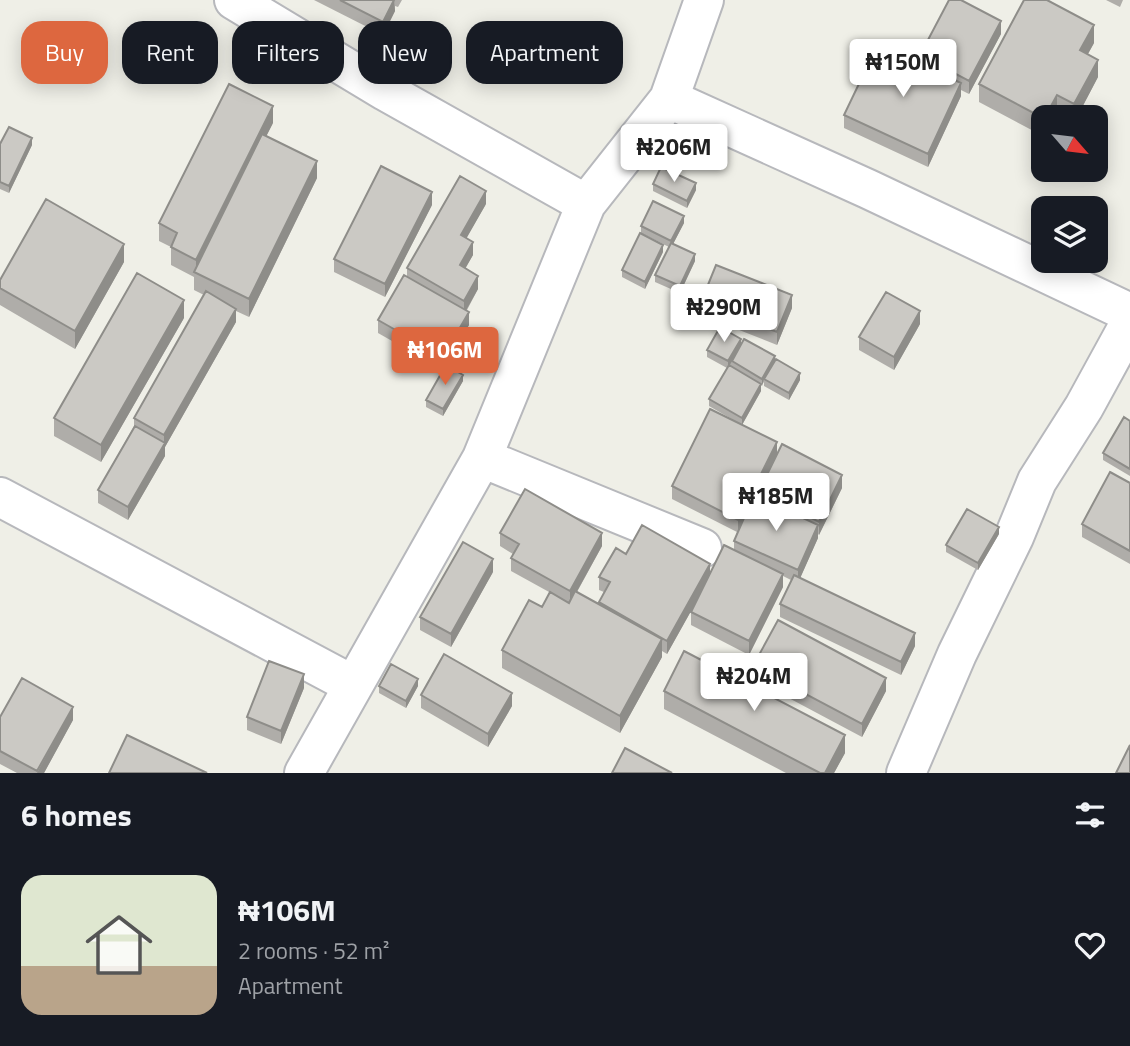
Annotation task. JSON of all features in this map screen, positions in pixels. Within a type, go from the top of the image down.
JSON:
[{"type":"street","points":[[234,0],[385,91],[586,204]]},
{"type":"street","points":[[304,773],[482,458],[586,204],[669,99],[704,0]]},
{"type":"street","points":[[669,99],[868,189],[1130,313]]},
{"type":"street","points":[[906,773],[957,654],[1014,537],[1037,481],[1084,407],[1130,323]]},
{"type":"street","points":[[482,458],[702,548]]},
{"type":"street","points":[[0,497],[353,685]]},
{"type":"building","points":[[340,0],[394,0],[381,21]]},
{"type":"building","points":[[949,0],[961,0],[1001,21],[969,81],[920,55]]},
{"type":"building","points":[[1024,0],[1047,0],[1094,25],[1080,50],[1098,60],[1074,104],[1057,95],[1052,105],[1031,105],[1031,112],[979,84]]},
{"type":"building","points":[[878,44],[961,83],[928,154],[844,115]]},
{"type":"building","points":[[229,84],[273,106],[196,260],[171,247],[177,233],[159,223]]},
{"type":"building","points":[[9,127],[32,138],[9,186],[0,182],[0,144]]},
{"type":"building","points":[[262,134],[317,161],[249,299],[194,272]]},
{"type":"building","points":[[381,166],[432,192],[385,284],[334,259]]},
{"type":"building","points":[[661,167],[696,183],[687,201],[653,184]]},
{"type":"building","points":[[460,176],[486,191],[461,235],[473,242],[460,265],[478,276],[464,301],[407,268]]},
{"type":"building","points":[[46,199],[124,244],[75,331],[0,288],[0,280]]},
{"type":"building","points":[[653,201],[684,216],[671,241],[641,226]]},
{"type":"building","points":[[640,233],[663,245],[645,282],[622,270]]},
{"type":"building","points":[[671,243],[695,254],[680,286],[655,275]]},
{"type":"building","points":[[716,265],[792,295],[777,332],[701,302]]},
{"type":"building","points":[[137,273],[184,300],[101,445],[54,418]]},
{"type":"building","points":[[404,275],[469,312],[443,357],[378,320]]},
{"type":"building","points":[[206,291],[236,309],[164,435],[134,418]]},
{"type":"building","points":[[886,292],[920,311],[894,357],[859,337]]},
{"type":"building","points":[[720,327],[741,339],[728,361],[707,350]]},
{"type":"building","points":[[744,339],[775,356],[762,379],[732,361]]},
{"type":"building","points":[[776,359],[800,373],[789,393],[764,379]]},
{"type":"building","points":[[446,365],[463,375],[443,409],[426,400]]},
{"type":"building","points":[[729,365],[761,384],[742,418],[709,399]]},
{"type":"building","points":[[710,409],[777,442],[738,520],[672,486]]},
{"type":"building","points":[[1124,417],[1130,421],[1130,469],[1103,453]]},
{"type":"building","points":[[135,426],[165,443],[128,507],[98,490]]},
{"type":"building","points":[[782,444],[842,475],[819,522],[759,491]]},
{"type":"building","points":[[1110,472],[1130,483],[1130,551],[1082,524]]},
{"type":"building","points":[[525,489],[602,533],[570,591],[511,558],[519,544],[500,533]]},
{"type":"building","points":[[754,495],[818,525],[798,570],[734,541]]},
{"type":"building","points":[[967,509],[999,527],[978,563],[946,545]]},
{"type":"building","points":[[642,525],[710,564],[667,641],[599,602],[610,582],[599,577],[616,548],[626,554]]},
{"type":"building","points":[[463,542],[493,559],[451,634],[420,617]]},
{"type":"building","points":[[724,545],[783,574],[749,641],[691,612]]},
{"type":"building","points":[[794,575],[915,633],[901,662],[780,604]]},
{"type":"building","points":[[575,591],[662,639],[620,716],[502,650],[529,600],[542,607],[550,592],[569,603]]},
{"type":"building","points":[[778,620],[886,678],[862,724],[753,666]]},
{"type":"building","points":[[684,651],[845,735],[825,773],[820,773],[664,691]]},
{"type":"building","points":[[444,654],[512,693],[488,734],[421,695]]},
{"type":"building","points":[[269,661],[304,674],[281,731],[247,717]]},
{"type":"building","points":[[391,664],[418,679],[406,701],[379,686]]},
{"type":"building","points":[[22,678],[73,707],[37,771],[0,751],[0,717]]},
{"type":"building","points":[[127,735],[207,773],[109,773]]},
{"type":"building","points":[[1130,745],[1130,773],[1116,773]]},
{"type":"building","points":[[625,748],[672,773],[612,773]]}]
